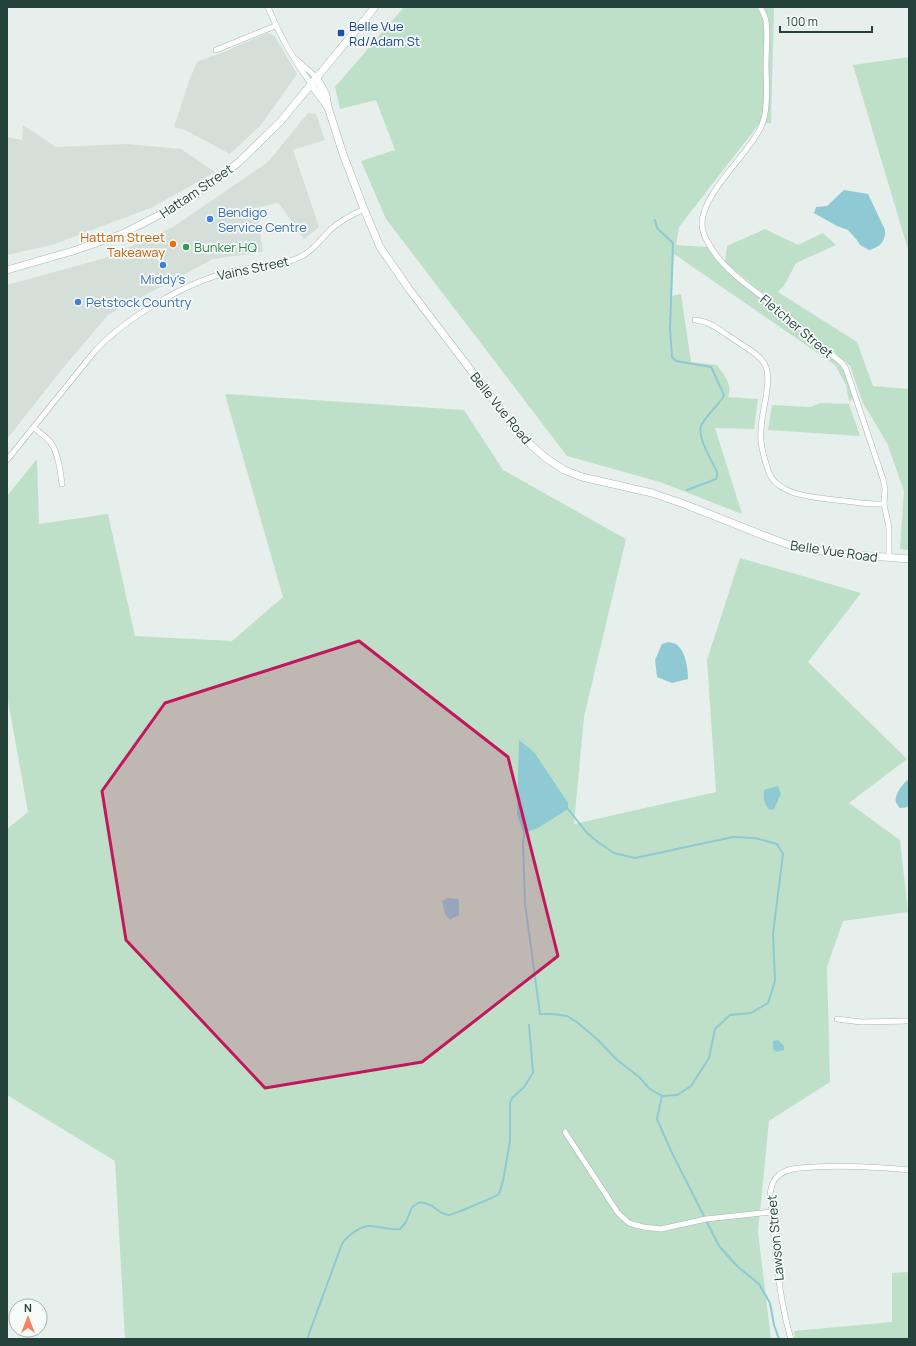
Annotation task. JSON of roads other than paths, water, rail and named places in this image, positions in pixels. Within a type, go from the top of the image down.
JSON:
[{"type":"street","name":"Belle Vue Road","points":[[268,7],[275,26],[283,41],[328,107]]},
{"type":"street","name":"Hattam Street","points":[[7,270],[73,251],[122,234],[187,199],[224,174],[280,122],[375,7]]},
{"type":"street","name":"Fletcher Street","points":[[760,7],[764,15],[767,33],[766,90],[763,123],[757,134],[723,180],[709,202],[703,219],[703,231],[709,245],[725,266],[792,320],[842,363],[846,369],[883,479],[885,489],[884,504],[889,528],[889,558]]},
{"type":"street","points":[[216,50],[275,26]]},
{"type":"street","name":"Belle Vue Road","points":[[294,58],[316,77],[324,90],[328,107],[364,209],[380,247],[409,289],[511,423],[531,445],[546,458],[564,470],[582,477],[652,493],[795,547],[834,553],[909,559]]},
{"type":"street","name":"Vains Street","points":[[7,460],[95,351],[110,336],[131,320],[163,301],[210,278],[234,270],[297,259],[311,250],[339,223],[364,209]]},
{"type":"street","points":[[695,320],[702,320],[713,325],[758,357],[765,364],[768,378],[760,443],[769,472],[781,487],[808,496],[871,504],[884,504]]},
{"type":"street","points":[[34,428],[47,439],[54,450],[60,469],[62,484]]},
{"type":"street","points":[[836,1019],[861,1022],[909,1021]]},
{"type":"street","points":[[565,1132],[618,1214],[629,1222],[643,1227],[661,1229],[706,1219],[772,1212]]},
{"type":"street","name":"Lawson Street","points":[[791,1339],[784,1316],[778,1277],[770,1194],[772,1183],[777,1176],[790,1170],[852,1166],[909,1170]]},
{"type":"water","points":[[844,190],[868,194],[885,230],[883,241],[876,248],[869,250],[860,245],[848,230],[837,226],[814,213],[816,207],[827,206]]},
{"type":"water","points":[[668,642],[676,644],[683,652],[687,666],[688,679],[672,683],[657,677],[655,660],[662,644]]},
{"type":"water","points":[[519,740],[534,752],[568,803],[568,809],[524,835],[517,814]]},
{"type":"water","points":[[909,779],[909,807],[900,808],[896,803],[896,796],[904,783]]},
{"type":"water","points":[[778,786],[781,794],[774,809],[770,810],[764,801],[764,790]]},
{"type":"water","points":[[447,898],[458,899],[459,902],[459,915],[450,920],[445,914],[442,901]]},
{"type":"water","points":[[778,1040],[784,1046],[784,1050],[777,1052],[773,1049],[773,1041]]},
{"type":"waterway","points":[[655,220],[657,228],[673,243],[670,328],[672,357],[676,361],[711,367],[724,395],[703,422],[700,431],[703,442],[717,472],[716,479],[687,490]]},
{"type":"waterway","points":[[524,835],[525,903],[540,1014],[567,1016],[598,1040],[616,1059],[639,1077],[650,1089],[662,1096],[677,1095],[691,1086],[709,1058],[715,1029],[730,1015],[751,1013],[768,1003],[775,981],[773,934],[783,854],[777,844],[755,838],[733,837],[635,858],[614,853],[599,843],[587,833],[568,809]]},
{"type":"waterway","points":[[307,1339],[342,1244],[347,1238],[359,1229],[367,1226],[400,1229],[406,1222],[412,1207],[420,1202],[432,1206],[442,1213],[449,1215],[474,1206],[499,1194],[503,1181],[510,1141],[510,1103],[512,1098],[524,1087],[533,1073],[529,1025]]},
{"type":"waterway","points":[[662,1096],[657,1119],[672,1153],[719,1246],[737,1266],[759,1284],[770,1303],[774,1325],[779,1339]]},
{"type":"place","name":"Belle Vue Rd/Adam St","points":[[341,33]]},
{"type":"place","name":"Bendigo Service Centre","points":[[210,219]]},
{"type":"place","name":"Hattam Street Takeaway","points":[[173,244]]},
{"type":"place","name":"Bunker HQ","points":[[186,247]]},
{"type":"place","name":"Middy's","points":[[163,265]]},
{"type":"place","name":"Petstock Country","points":[[78,302]]}]
